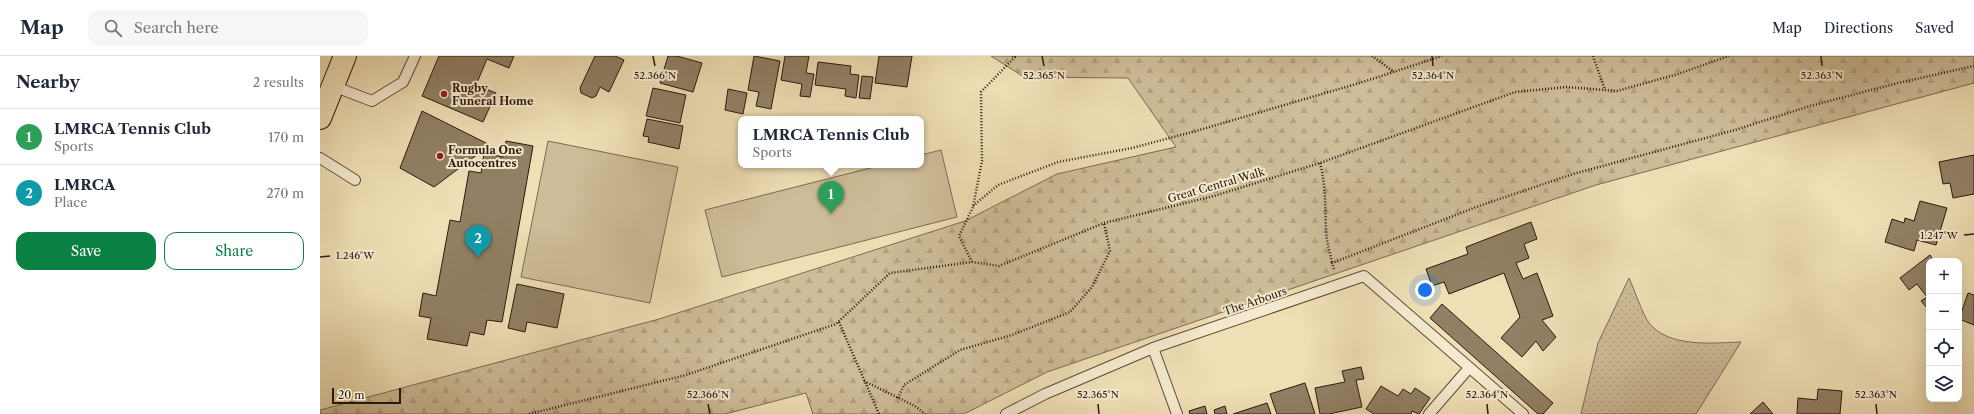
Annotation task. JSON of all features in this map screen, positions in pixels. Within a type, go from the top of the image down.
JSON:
[{"type":"highway","points":[[320,118],[345,56]]},
{"type":"lane","points":[[333,86],[372,101],[403,82],[416,56]]},
{"type":"lane","points":[[320,158],[355,180]]},
{"type":"lane","name":"The Arbours","points":[[1006,414],[1045,394],[1153,348],[1364,276],[1469,368]]},
{"type":"lane","points":[[1153,348],[1177,414]]},
{"type":"lane","points":[[1429,414],[1469,368],[1523,414]]},
{"type":"path","points":[[972,262],[959,236],[973,206],[982,162],[981,92],[1015,57],[1012,56]]},
{"type":"path","points":[[1372,56],[1394,72]]},
{"type":"path","points":[[973,206],[998,185],[1058,162],[1132,148],[1196,131],[1394,72],[1442,56]]},
{"type":"path","points":[[1592,56],[1605,90]]},
{"type":"path","name":"Great Central Walk","points":[[838,323],[890,273],[972,262],[999,266],[1104,223],[1214,196],[1320,164],[1515,92],[1567,87],[1617,91],[1678,74],[1729,56]]},
{"type":"path","points":[[1332,263],[1480,206],[1573,174],[1735,130],[1810,106],[1898,83],[1974,66]]},
{"type":"path","points":[[1320,164],[1324,179],[1326,231],[1332,263],[1340,285]]},
{"type":"path","points":[[898,398],[904,385],[960,350],[1012,335],[1070,312],[1092,287],[1110,252],[1104,223]]},
{"type":"path","points":[[529,414],[686,375],[838,323],[879,414]]},
{"type":"path","points":[[864,381],[898,398],[925,414]]},
{"type":"green space","points":[[991,56],[1974,56],[1974,83],[1596,185],[1047,372],[964,414],[813,414],[806,393],[725,414],[320,414],[320,410],[659,319],[965,221],[1057,174],[1176,147],[1128,78],[1024,77]]},
{"type":"green space","points":[[548,141],[678,167],[650,303],[521,277]]},
{"type":"green space","points":[[941,150],[957,217],[722,277],[705,210],[870,168],[924,168],[924,154]]},
{"type":"green space","points":[[1629,278],[1641,308],[1649,323],[1668,337],[1705,343],[1741,342],[1696,414],[1581,414],[1598,343]]},
{"type":"building","points":[[439,56],[514,56],[509,68],[487,59],[476,85],[496,93],[483,122],[422,96]]},
{"type":"building","points":[[595,56],[615,56],[624,60],[609,92],[600,87],[596,96],[592,98],[581,93],[580,88]]},
{"type":"building","points":[[668,56],[677,56],[702,63],[693,92],[660,83]]},
{"type":"building","points":[[754,56],[780,61],[771,109],[756,106],[759,92],[748,90]]},
{"type":"building","points":[[785,56],[809,56],[806,73],[814,74],[810,97],[800,96],[802,84],[781,80]]},
{"type":"building","points":[[879,56],[912,56],[907,87],[875,83]]},
{"type":"building","points":[[818,62],[851,66],[850,74],[859,75],[856,98],[845,96],[846,89],[815,85]]},
{"type":"building","points":[[862,76],[873,77],[870,99],[859,98]]},
{"type":"building","points":[[653,88],[686,95],[680,123],[646,116]]},
{"type":"building","points":[[728,89],[747,93],[743,114],[725,110]]},
{"type":"building","name":"Formula One Autocentres","points":[[422,111],[490,145],[434,187],[400,168]]},
{"type":"building","points":[[647,119],[683,126],[679,149],[648,142],[649,137],[643,136]]},
{"type":"building","points":[[506,141],[533,146],[502,322],[487,320],[484,335],[470,332],[467,346],[427,339],[431,318],[419,316],[423,293],[436,296],[450,220],[460,222],[469,171],[481,173],[484,153],[503,157]]},
{"type":"building","points":[[1974,155],[1974,194],[1953,198],[1950,183],[1943,184],[1939,162]]},
{"type":"building","points":[[1920,201],[1947,208],[1936,245],[1917,240],[1914,251],[1885,242],[1892,219],[1904,223],[1905,218],[1914,221]]},
{"type":"building","points":[[1531,222],[1537,239],[1524,244],[1529,258],[1516,263],[1523,279],[1537,273],[1553,316],[1542,320],[1556,337],[1543,351],[1536,341],[1522,357],[1501,338],[1520,317],[1504,273],[1449,294],[1444,282],[1432,286],[1426,269],[1468,254],[1466,247]]},
{"type":"building","points":[[1926,258],[1926,296],[1917,284],[1909,290],[1900,278]]},
{"type":"building","points":[[517,284],[564,294],[557,328],[527,322],[525,332],[508,328]]},
{"type":"building","points":[[1968,293],[1974,295],[1974,325],[1962,320],[1962,310]]},
{"type":"building","points":[[1926,298],[1926,307],[1921,301]]},
{"type":"building","points":[[1442,304],[1553,403],[1543,414],[1538,414],[1430,318]]},
{"type":"building","points":[[1361,367],[1364,379],[1356,380],[1362,407],[1329,414],[1320,414],[1315,388],[1345,382],[1342,371]]},
{"type":"building","points":[[1305,383],[1315,414],[1277,414],[1270,394]]},
{"type":"building","points":[[1381,386],[1398,396],[1403,389],[1411,394],[1415,388],[1430,398],[1419,414],[1412,411],[1411,414],[1374,414],[1366,409]]},
{"type":"building","points":[[1818,389],[1842,391],[1840,414],[1797,414],[1798,398],[1817,400]]},
{"type":"building","points":[[1763,402],[1773,414],[1750,414]]},
{"type":"building","points":[[1267,403],[1271,414],[1233,414]]},
{"type":"building","points":[[1205,406],[1207,414],[1190,414],[1189,411]]},
{"type":"building","points":[[1225,406],[1227,414],[1215,414],[1214,410]]},
{"type":"place","name":"Rugby Funeral Home","points":[[444,94]]},
{"type":"place","name":"Formula One Autocentres","points":[[440,156]]},
{"type":"place","name":"LMRCA Tennis Club","points":[[831,214]]},
{"type":"place","name":"LMRCA","points":[[478,258]]}]
